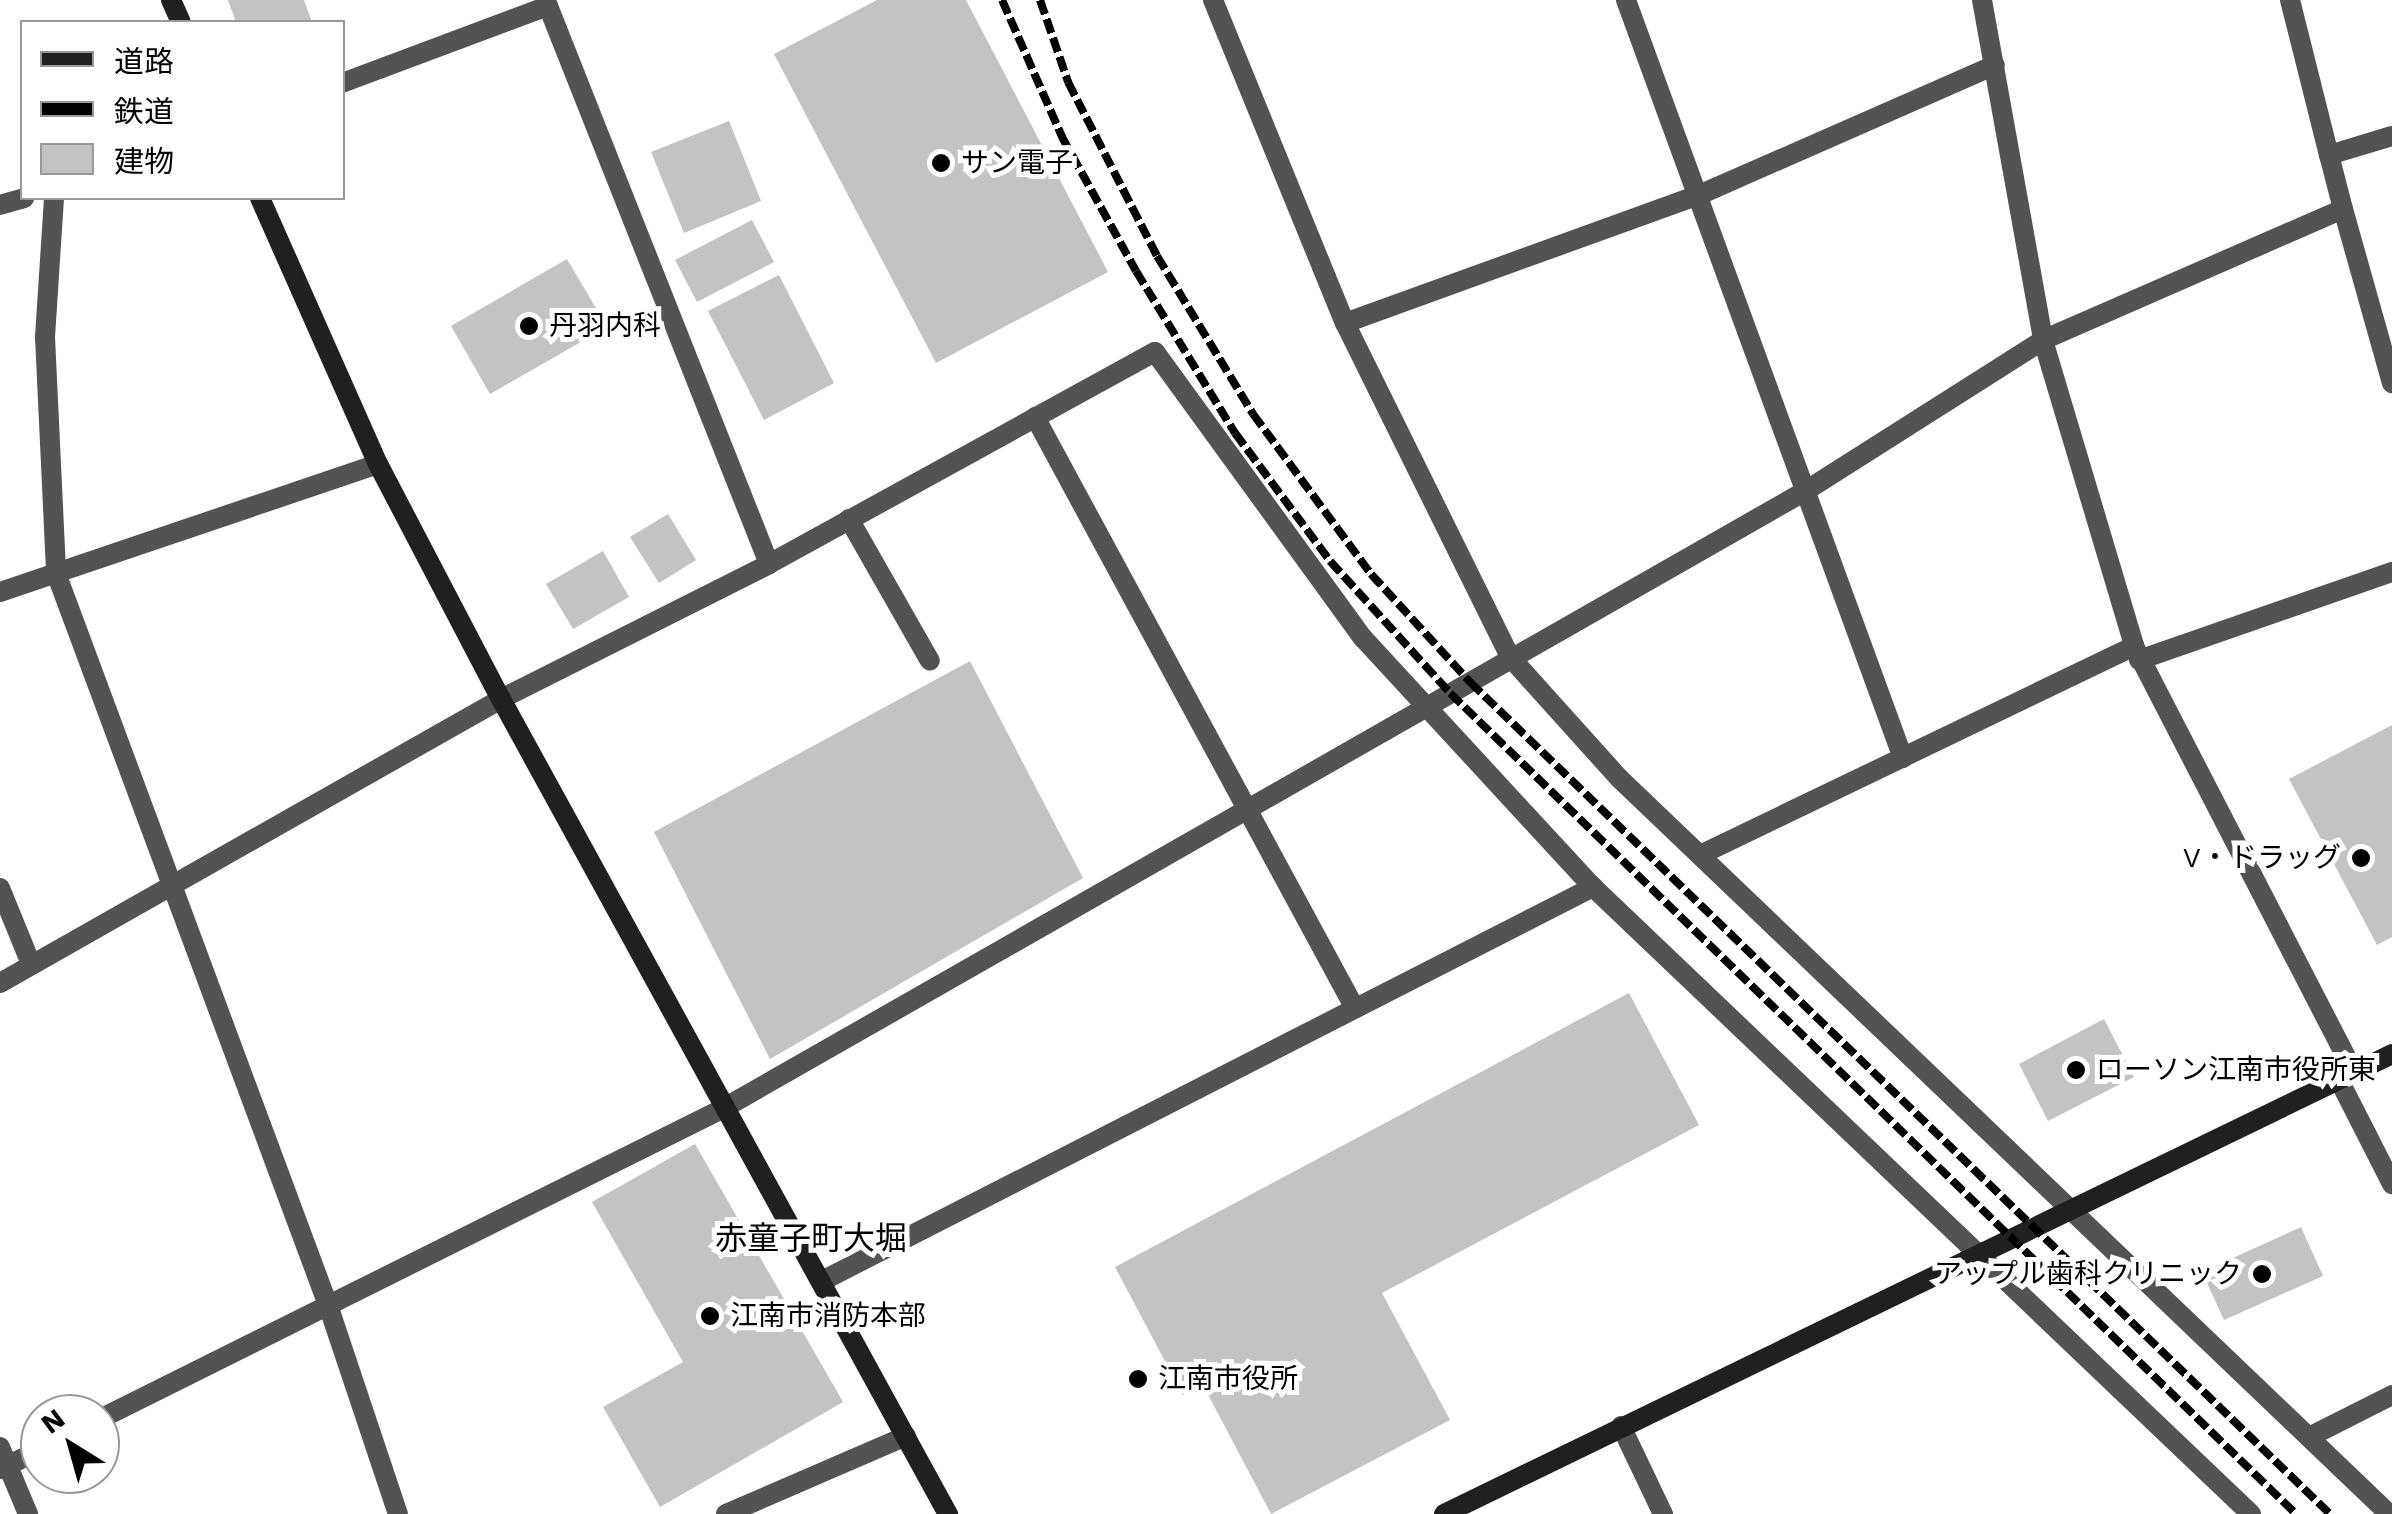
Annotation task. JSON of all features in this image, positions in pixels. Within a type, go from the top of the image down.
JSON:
[{"type":"street","points":[[1626,0],[1903,758]]},
{"type":"street","points":[[1982,0],[2044,340],[2136,653],[2346,1076],[2392,1184]]},
{"type":"street","points":[[2290,0],[2392,383]]},
{"type":"street","points":[[1218,2],[1345,323],[1510,657],[1620,779],[2389,1514]]},
{"type":"street","points":[[345,82],[554,3],[768,564]]},
{"type":"street","points":[[1345,323],[1699,194],[1995,64]]},
{"type":"street","points":[[2329,155],[2392,136]]},
{"type":"street","points":[[54,200],[44,337],[47,497],[56,573],[328,1305],[398,1514]]},
{"type":"street","points":[[261,200],[378,464],[501,699],[724,1108],[824,1280],[948,1514]]},
{"type":"street","points":[[120,1410],[724,1108],[1248,813],[1428,710],[1510,657],[1807,490],[2044,340],[2343,209]]},
{"type":"street","points":[[0,982],[501,699],[768,564],[1154,352],[1362,638],[1594,887],[2252,1514]]},
{"type":"street","points":[[1036,416],[1354,1005]]},
{"type":"street","points":[[0,592],[378,464]]},
{"type":"street","points":[[849,519],[930,661]]},
{"type":"street","points":[[1700,854],[2136,653],[2392,572]]},
{"type":"street","points":[[824,1280],[1354,1005],[1594,887]]},
{"type":"street","points":[[0,888],[31,964]]},
{"type":"street","points":[[1444,1514],[2392,1054]]},
{"type":"street","points":[[2309,1437],[2392,1395]]},
{"type":"street","points":[[1621,1426],[1663,1514]]},
{"type":"street","points":[[726,1514],[906,1436]]},
{"type":"street","points":[[3,1461],[28,1514]]},
{"type":"building","points":[[228,0],[304,0],[311,20],[235,20]]},
{"type":"building","name":"サン電子","points":[[877,0],[966,0],[1108,272],[936,363],[774,54]]},
{"type":"building","points":[[729,121],[761,201],[684,233],[651,152]]},
{"type":"building","points":[[752,220],[774,262],[697,302],[675,260]]},
{"type":"building","name":"丹羽内科","points":[[567,259],[607,327],[490,394],[451,326]]},
{"type":"building","points":[[779,275],[834,383],[764,420],[708,311]]},
{"type":"building","points":[[668,514],[696,560],[659,583],[630,537]]},
{"type":"building","points":[[603,551],[629,597],[573,629],[546,584]]},
{"type":"building","points":[[970,661],[1083,878],[770,1059],[654,832]]},
{"type":"building","name":"V・ドラッグ","points":[[2392,725],[2392,937],[2377,945],[2289,779]]},
{"type":"building","points":[[1629,993],[1699,1125],[1382,1293],[1450,1420],[1271,1514],[1203,1385],[1183,1395],[1115,1267]]},
{"type":"building","name":"ローソン江南市役所東","points":[[2104,1019],[2134,1077],[2048,1121],[2019,1064]]},
{"type":"building","points":[[695,1144],[843,1402],[660,1507],[603,1407],[683,1362],[592,1202]]},
{"type":"building","name":"アップル歯科クリニック","points":[[2301,1227],[2323,1276],[2224,1320],[2202,1272]]},
{"type":"railway","points":[[1002,0],[1062,137],[1136,271],[1235,433],[1330,561],[1450,693],[2296,1514]]},
{"type":"railway","points":[[1040,0],[1068,82],[1157,256],[1253,414],[1371,574],[1470,682],[2330,1514]]},
{"type":"place","name":"サン電子","points":[[941,163]]},
{"type":"place","name":"丹羽内科","points":[[529,326]]},
{"type":"place","name":"V・ドラッグ","points":[[2361,858]]},
{"type":"place","name":"ローソン江南市役所東","points":[[2076,1070]]},
{"type":"place","name":"アップル歯科クリニック","points":[[2262,1274]]},
{"type":"place","name":"江南市消防本部","points":[[710,1316]]},
{"type":"place","name":"江南市役所","points":[[1138,1379]]},
{"type":"district","name":"赤童子町大堀","points":[[811,1238]]}]
